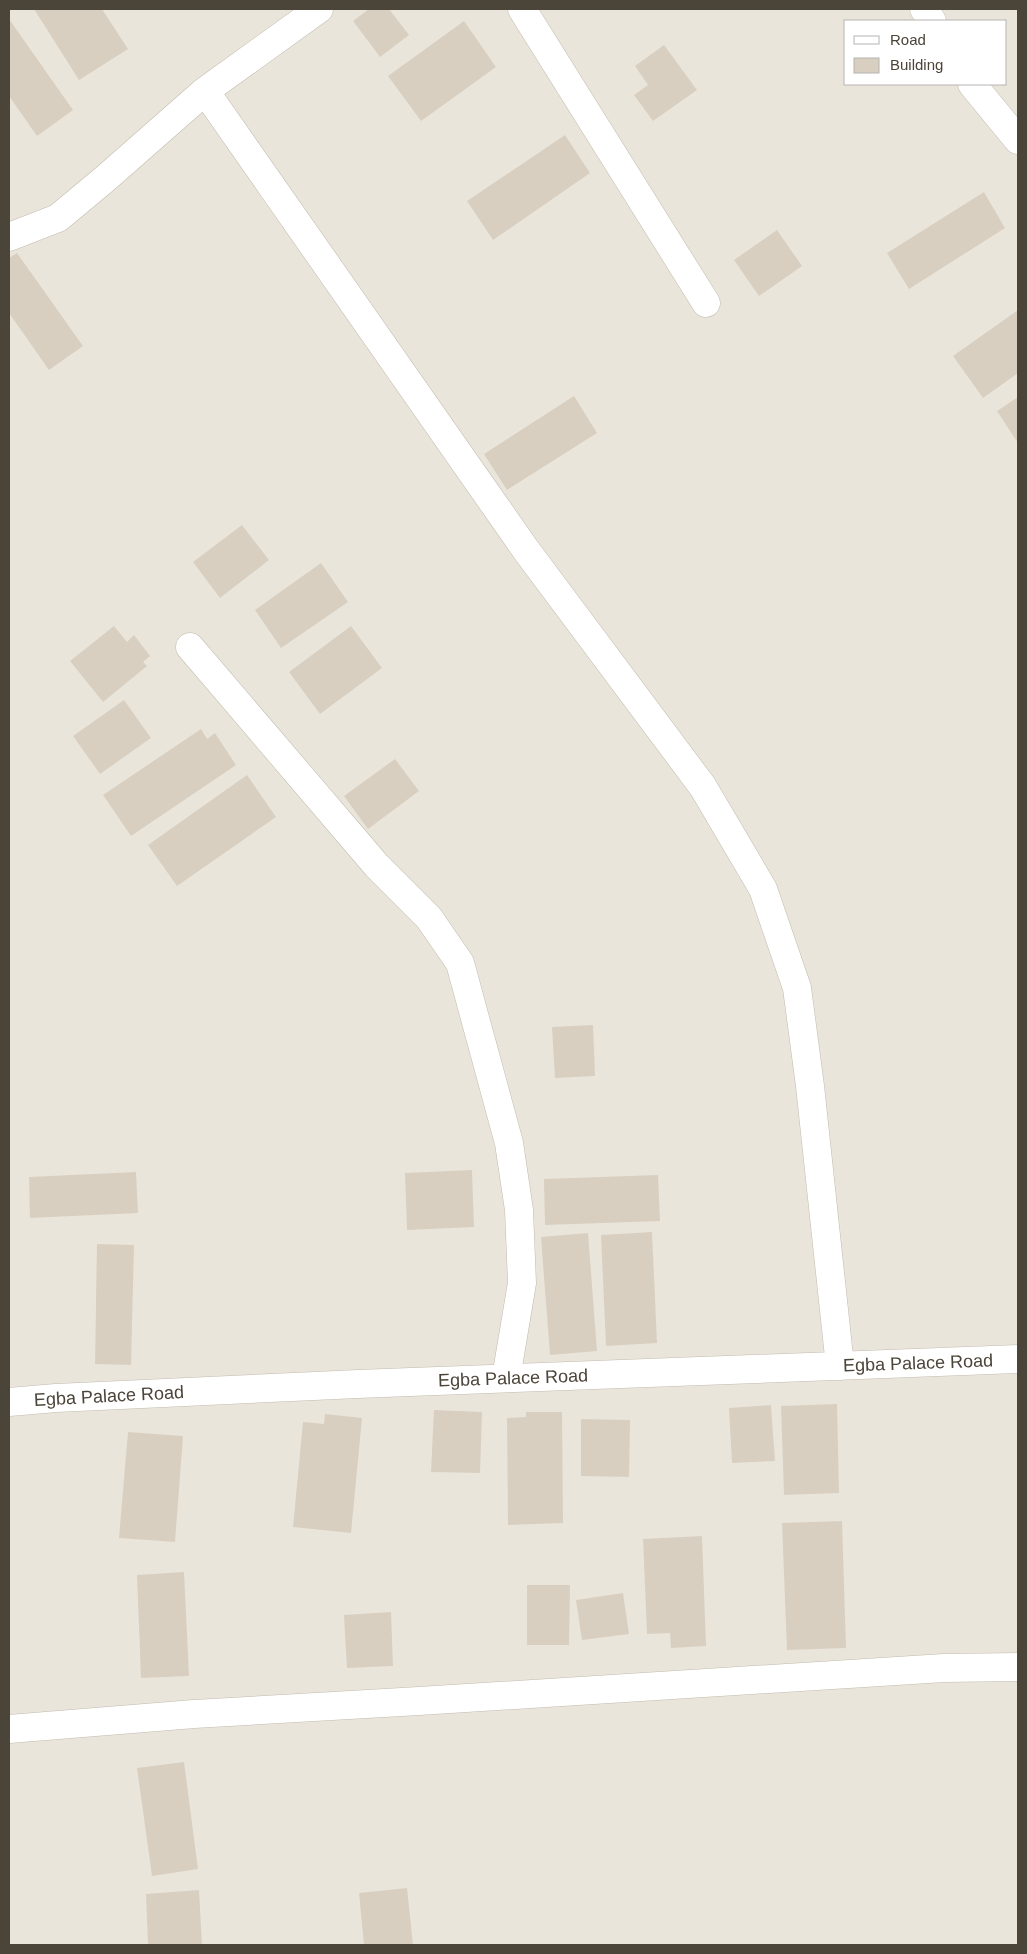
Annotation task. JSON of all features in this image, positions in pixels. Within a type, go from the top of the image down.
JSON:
[{"type":"street","points":[[9,237],[58,218],[205,91],[318,9]]},
{"type":"street","points":[[522,9],[706,303]]},
{"type":"street","points":[[924,9],[931,20]]},
{"type":"street","points":[[973,85],[1018,140]]},
{"type":"street","points":[[205,91],[526,550],[703,787],[763,889],[797,988],[810,1086],[840,1366]]},
{"type":"street","points":[[190,647],[377,866],[429,918],[460,963],[509,1143],[518,1210],[522,1283],[506,1378]]},
{"type":"street","name":"Egba Palace Road","points":[[9,1402],[506,1378],[1018,1359]]},
{"type":"street","points":[[9,1729],[194,1714],[944,1668],[1018,1667]]},
{"type":"shaded area","points":[[9,9],[1018,9],[1018,1945],[9,1945]]},
{"type":"building","points":[[34,9],[102,9],[128,49],[79,80]]},
{"type":"building","points":[[369,9],[389,9],[409,35],[380,57],[353,21]]},
{"type":"building","points":[[9,19],[73,110],[37,136],[9,96]]},
{"type":"building","points":[[464,21],[496,67],[421,121],[388,76]]},
{"type":"building","points":[[664,45],[697,90],[653,121],[634,95],[648,85],[635,66]]},
{"type":"building","points":[[565,135],[590,173],[493,240],[467,201]]},
{"type":"building","points":[[984,192],[1005,228],[909,289],[887,253]]},
{"type":"building","points":[[777,230],[802,266],[759,296],[734,260]]},
{"type":"building","points":[[17,253],[83,346],[49,370],[9,313],[9,258]]},
{"type":"building","points":[[1018,310],[1018,373],[983,398],[953,356]]},
{"type":"building","points":[[574,396],[597,433],[507,490],[484,454]]},
{"type":"building","points":[[1018,397],[1018,443],[997,411]]},
{"type":"building","points":[[242,525],[269,560],[220,598],[193,562]]},
{"type":"building","points":[[321,563],[348,602],[281,648],[255,610]]},
{"type":"building","points":[[114,626],[127,642],[134,635],[150,656],[143,662],[147,666],[103,702],[70,661]]},
{"type":"building","points":[[351,626],[382,668],[320,714],[289,672]]},
{"type":"building","points":[[124,700],[151,738],[100,774],[73,736]]},
{"type":"building","points":[[201,729],[207,739],[215,733],[236,765],[131,836],[103,795]]},
{"type":"building","points":[[395,759],[419,791],[368,829],[344,796]]},
{"type":"building","points":[[247,775],[276,817],[177,886],[148,845]]},
{"type":"building","points":[[593,1025],[595,1076],[555,1078],[552,1027]]},
{"type":"building","points":[[472,1170],[474,1227],[407,1230],[405,1173]]},
{"type":"building","points":[[136,1172],[138,1213],[30,1218],[29,1177]]},
{"type":"building","points":[[658,1175],[660,1221],[545,1225],[544,1179]]},
{"type":"building","points":[[652,1232],[657,1343],[606,1346],[601,1235]]},
{"type":"building","points":[[588,1233],[597,1351],[550,1355],[541,1237]]},
{"type":"building","points":[[97,1244],[134,1245],[131,1365],[95,1364]]},
{"type":"building","points":[[837,1404],[839,1493],[784,1495],[781,1406]]},
{"type":"building","points":[[771,1405],[775,1461],[732,1463],[729,1408]]},
{"type":"building","points":[[434,1410],[482,1412],[480,1473],[431,1472]]},
{"type":"building","points":[[526,1412],[562,1412],[563,1523],[508,1525],[507,1418],[526,1417]]},
{"type":"building","points":[[325,1414],[362,1418],[351,1533],[293,1527],[303,1422],[324,1424]]},
{"type":"building","points":[[581,1419],[630,1420],[629,1477],[581,1476]]},
{"type":"building","points":[[128,1432],[183,1436],[175,1542],[119,1538]]},
{"type":"building","points":[[842,1521],[846,1648],[787,1650],[782,1523]]},
{"type":"building","points":[[702,1536],[706,1646],[671,1648],[670,1633],[647,1634],[643,1539]]},
{"type":"building","points":[[184,1572],[189,1676],[141,1678],[137,1575]]},
{"type":"building","points":[[527,1585],[570,1585],[569,1645],[527,1645]]},
{"type":"building","points":[[623,1593],[629,1634],[582,1640],[576,1600]]},
{"type":"building","points":[[391,1612],[393,1666],[347,1668],[344,1615]]},
{"type":"building","points":[[184,1762],[198,1869],[152,1876],[137,1768]]},
{"type":"building","points":[[407,1888],[413,1945],[364,1945],[359,1893]]},
{"type":"building","points":[[199,1890],[202,1945],[148,1945],[146,1894]]}]
